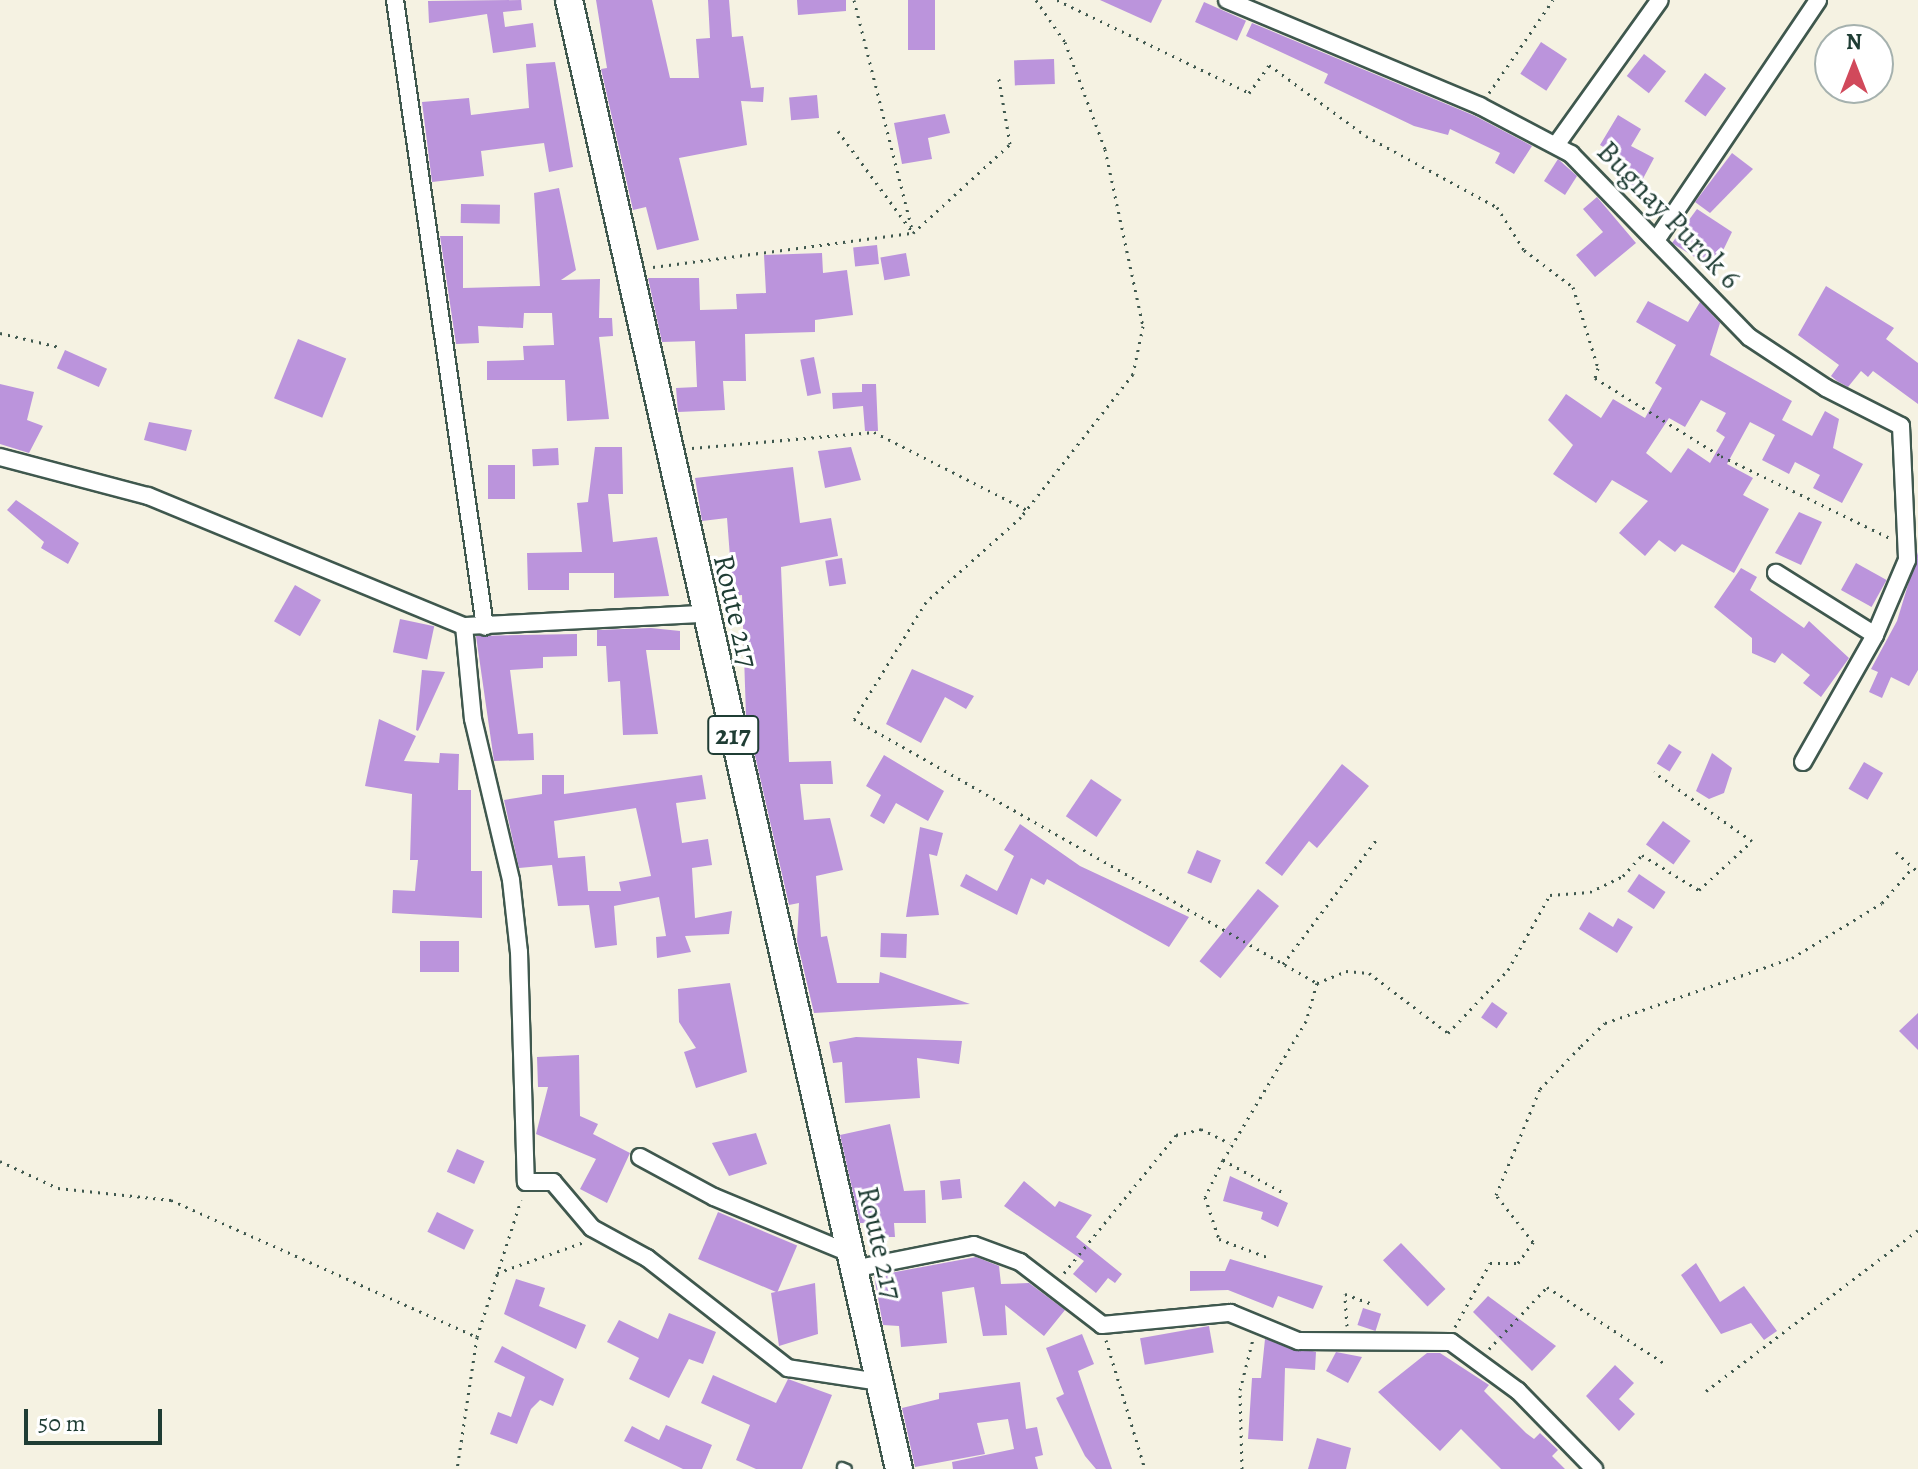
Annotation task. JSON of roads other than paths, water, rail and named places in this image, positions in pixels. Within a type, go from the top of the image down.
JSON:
[{"type":"main road","name":"Route 217","points":[[569,0],[702,614],[899,1469]]},
{"type":"street","points":[[395,0],[485,627]]},
{"type":"street","name":"Bugnay Purok 6","points":[[1227,0],[1480,106],[1556,145],[1601,178],[1749,337],[1826,388],[1918,432]]},
{"type":"street","points":[[1556,145],[1660,0]]},
{"type":"street","points":[[1657,239],[1818,0]]},
{"type":"street","points":[[1803,762],[1875,635],[1907,547],[1911,449],[1901,426]]},
{"type":"street","points":[[0,457],[148,496],[464,626],[702,614]]},
{"type":"street","points":[[1776,573],[1875,635]]},
{"type":"street","points":[[464,626],[468,689],[511,880],[519,952],[526,1182],[553,1182],[602,1235],[647,1258],[788,1368],[879,1382]]},
{"type":"street","points":[[640,1157],[714,1197],[851,1261],[974,1245],[1056,1287],[1102,1325],[1215,1313],[1257,1324],[1298,1341],[1451,1342],[1480,1358],[1594,1469]]}]
